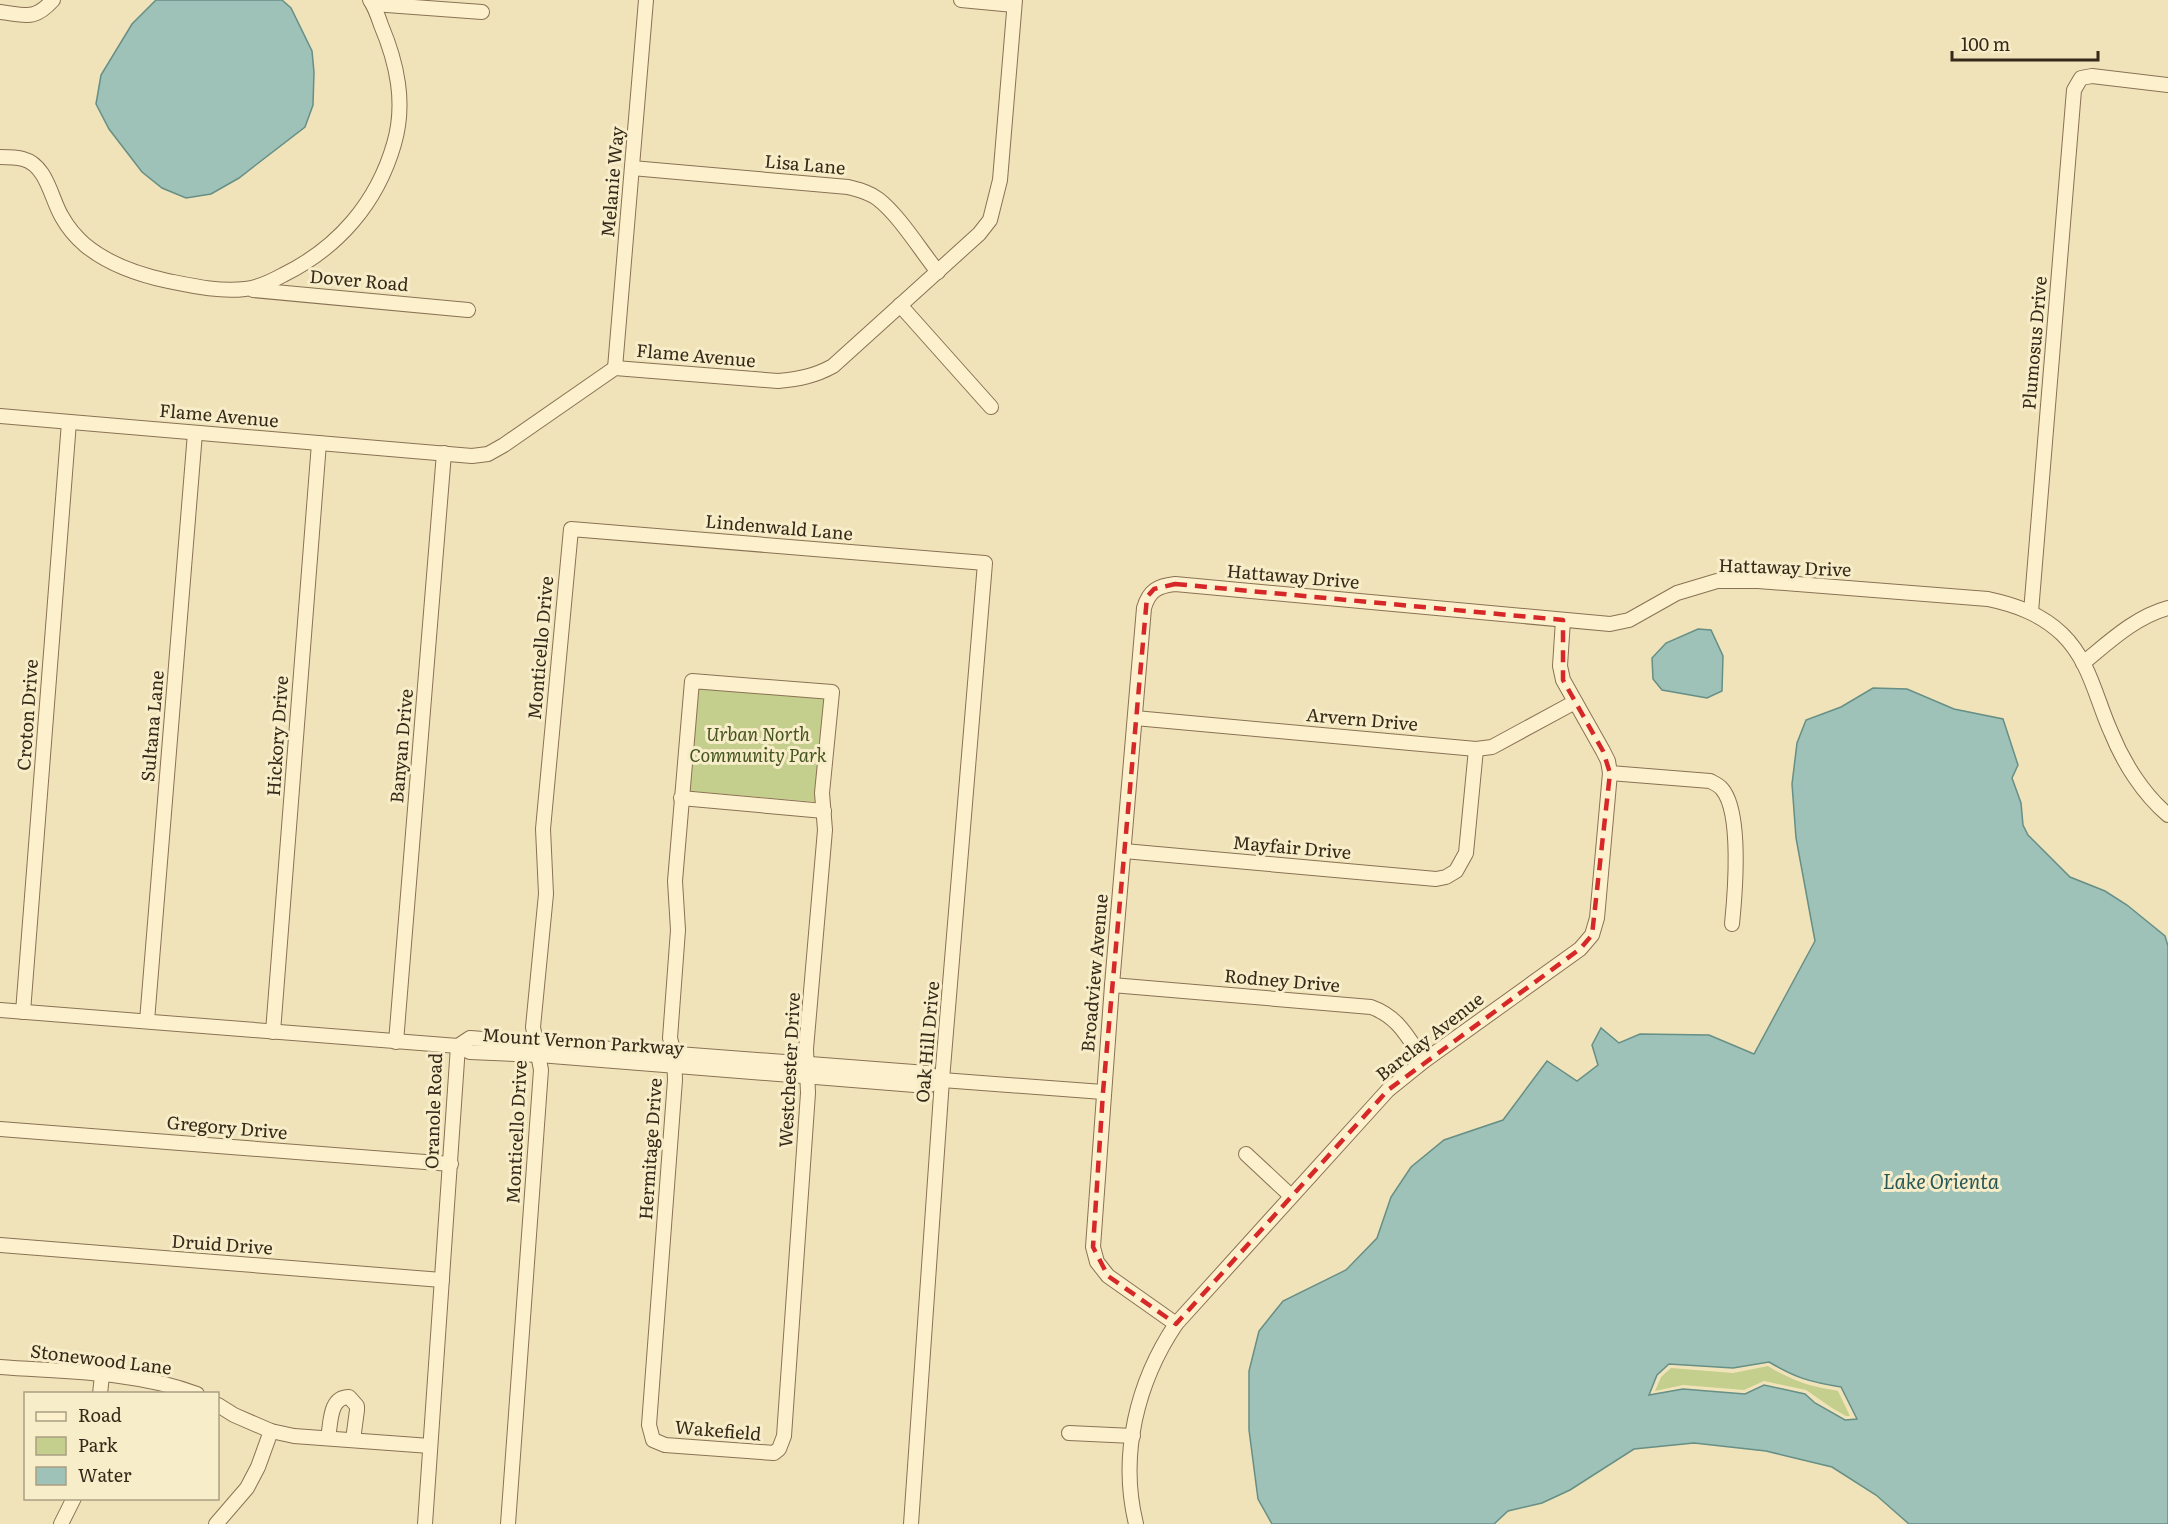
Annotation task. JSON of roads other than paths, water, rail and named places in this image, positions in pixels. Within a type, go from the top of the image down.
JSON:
[{"type":"street","points":[[0,12],[32,16],[42,12],[53,0]]},
{"type":"street","name":"Melanie Way","points":[[615,368],[646,0]]},
{"type":"street","points":[[961,0],[1015,3]]},
{"type":"street","points":[[248,289],[298,268],[329,248],[357,219],[374,194],[389,163],[397,135],[400,104],[398,80],[392,52],[371,2],[482,12]]},
{"type":"street","name":"Flame Avenue","points":[[0,416],[472,456],[488,454],[504,445],[615,368],[778,381],[818,374],[832,366],[938,272],[979,234],[990,219],[996,203],[1000,180],[1015,3]]},
{"type":"street","name":"Plumosus Drive","points":[[2031,612],[2074,90],[2081,78],[2092,76],[2168,84]]},
{"type":"street","name":"Dover Road","points":[[0,157],[24,159],[38,168],[62,217],[85,245],[118,265],[159,279],[222,290],[248,289],[468,309]]},
{"type":"street","name":"Lisa Lane","points":[[632,168],[848,187],[864,191],[878,198],[889,209],[938,272]]},
{"type":"street","points":[[900,305],[991,406]]},
{"type":"street","name":"Croton Drive","points":[[23,1012],[69,422]]},
{"type":"street","name":"Sultana Lane","points":[[147,1022],[195,433]]},
{"type":"street","name":"Hickory Drive","points":[[273,1032],[319,443]]},
{"type":"street","name":"Banyan Drive","points":[[396,1042],[444,453]]},
{"type":"street","name":"Lindenwald Lane","points":[[571,529],[985,563]]},
{"type":"street","name":"Monticello Drive","points":[[508,1524],[541,1070],[533,1027],[546,894],[543,829],[571,529]]},
{"type":"street","name":"Oak Hill Drive","points":[[911,1524],[942,1080],[985,563]]},
{"type":"street","name":"Hattaway Drive","points":[[1154,589],[1175,584],[1610,624],[1629,621],[1677,593],[1717,581],[1758,581],[1972,597],[2004,603],[2031,612],[2062,634],[2083,663],[2096,689],[2110,732],[2124,758],[2151,798],[2168,815]]},
{"type":"street","name":"Broadview Avenue","points":[[1154,589],[1147,597],[1144,608],[1103,1092],[1093,1247],[1097,1262],[1108,1276],[1176,1324]]},
{"type":"street","points":[[2083,663],[2123,631],[2152,614],[2168,608]]},
{"type":"street","name":"Barclay Avenue","points":[[1136,1524],[1130,1478],[1136,1409],[1146,1379],[1163,1343],[1176,1324],[1388,1090],[1424,1061],[1580,949],[1592,935],[1597,918],[1610,773],[1603,751],[1563,680],[1560,666],[1563,620]]},
{"type":"street","name":"Westchester Drive","points":[[692,681],[832,692],[822,793],[825,830],[806,1049],[808,1093],[786,1413],[784,1436],[779,1449]]},
{"type":"street","name":"Hermitage Drive","points":[[653,1440],[649,1425],[675,1080],[670,1038],[678,939],[675,881],[692,681]]},
{"type":"street","name":"Arvern Drive","points":[[1135,718],[1476,749],[1492,747],[1575,702]]},
{"type":"street","name":"Mayfair Drive","points":[[1124,851],[1436,879],[1446,877],[1456,871],[1466,853],[1476,749]]},
{"type":"street","points":[[1610,773],[1710,781],[1721,787],[1728,799],[1737,869],[1732,924]]},
{"type":"street","points":[[681,798],[824,811]]},
{"type":"street","name":"Rodney Drive","points":[[1112,985],[1371,1007],[1386,1012],[1397,1022],[1424,1061]]},
{"type":"street","name":"Oranole Road","points":[[0,1010],[458,1046],[425,1524]]},
{"type":"street","name":"Mount Vernon Parkway","points":[[458,1046],[470,1038],[538,1049],[807,1071],[927,1073],[942,1080],[1103,1092]]},
{"type":"street","name":"Gregory Drive","points":[[0,1129],[451,1164]]},
{"type":"street","points":[[1246,1154],[1291,1196]]},
{"type":"street","name":"Druid Drive","points":[[0,1245],[442,1280]]},
{"type":"street","name":"Stonewood Lane","points":[[0,1367],[102,1375],[165,1384],[191,1392]]},
{"type":"street","points":[[100,1392],[102,1375]]},
{"type":"street","points":[[328,1438],[336,1401],[349,1397],[357,1406],[353,1440]]},
{"type":"street","points":[[219,1406],[234,1415],[271,1431],[294,1436],[430,1446]]},
{"type":"street","points":[[216,1524],[247,1488],[258,1467],[271,1431]]},
{"type":"street","points":[[1069,1433],[1133,1436]]},
{"type":"street","name":"Wakefield","points":[[653,1440],[665,1445],[768,1453],[774,1453],[779,1449]]},
{"type":"street","points":[[61,1524],[73,1500]]},
{"type":"water","points":[[156,0],[282,0],[291,8],[312,51],[313,105],[305,127],[239,178],[211,194],[186,198],[162,188],[142,172],[109,129],[96,104],[101,75],[132,24]]},
{"type":"water","points":[[1698,629],[1711,630],[1723,656],[1722,691],[1707,698],[1662,690],[1653,679],[1652,658],[1666,643]]},
{"type":"water","name":"Lake Orienta","points":[[1873,688],[1907,689],[1954,709],[2003,719],[2018,765],[2012,778],[2021,803],[2023,825],[2028,835],[2070,877],[2105,891],[2127,905],[2165,936],[2168,946],[2168,1524],[1909,1524],[1876,1495],[1832,1467],[1766,1451],[1694,1443],[1634,1449],[1570,1490],[1542,1503],[1508,1511],[1494,1524],[1272,1524],[1258,1499],[1249,1430],[1249,1371],[1259,1331],[1283,1301],[1346,1270],[1377,1238],[1391,1197],[1411,1167],[1444,1140],[1503,1120],[1547,1061],[1577,1081],[1598,1065],[1592,1045],[1601,1028],[1619,1043],[1640,1034],[1709,1035],[1754,1054],[1815,941],[1796,838],[1792,784],[1797,743],[1806,720],[1841,707]],"holes":[[[1769,1362],[1804,1379],[1841,1387],[1857,1419],[1845,1420],[1815,1403],[1805,1394],[1764,1385],[1745,1394],[1683,1389],[1649,1395],[1657,1375],[1669,1364],[1733,1368]]]},
{"type":"park label","name":"Urban North Community Park","points":[[758,745]]}]
